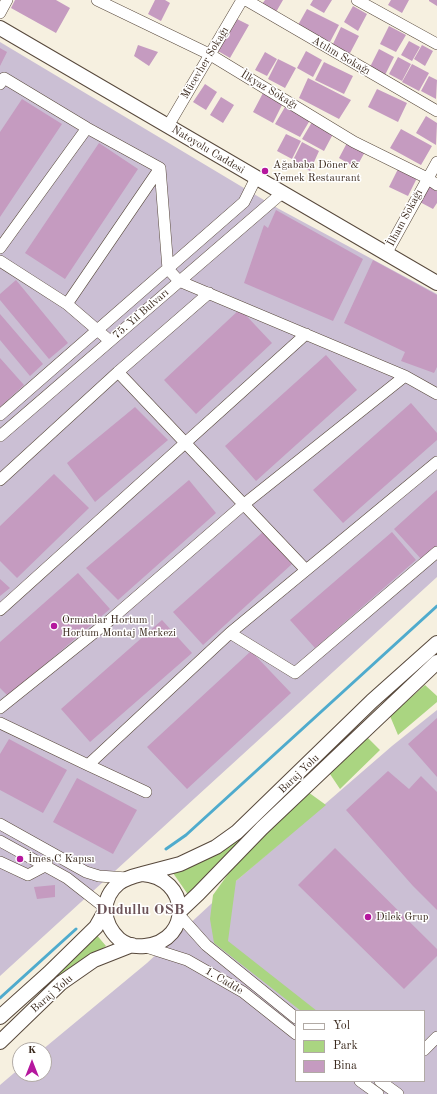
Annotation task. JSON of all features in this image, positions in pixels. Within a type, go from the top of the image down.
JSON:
[{"type":"main road","name":"Natoyolu Caddesi","points":[[0,28],[437,283]]},
{"type":"main road","name":"Baraj Yolu","points":[[142,874],[180,864],[216,847],[237,832],[372,702],[437,643]]},
{"type":"main road","name":"Baraj Yolu","points":[[180,913],[262,828],[437,662]]},
{"type":"main road","points":[[142,874],[152,875],[163,880],[171,887],[176,897],[180,913],[179,923],[166,939],[156,944],[137,946],[121,941],[113,933],[104,910],[112,891],[127,878],[142,874]]},
{"type":"main road","name":"Baraj Yolu","points":[[0,1016],[49,973],[96,927],[104,910]]},
{"type":"main road","name":"Baraj Yolu","points":[[0,1042],[61,983],[94,960],[137,946]]},
{"type":"street","points":[[0,13],[7,0]]},
{"type":"street","name":"İlkyaz Sokağı","points":[[97,0],[209,54],[354,142],[427,178],[437,185]]},
{"type":"street","name":"Mücevher Sokağı","points":[[168,126],[242,0]]},
{"type":"street","name":"Atılım Sokağı","points":[[246,0],[437,112]]},
{"type":"street","points":[[357,0],[437,44]]},
{"type":"street","points":[[0,84],[4,78],[87,128],[160,168]]},
{"type":"street","points":[[0,248],[87,128]]},
{"type":"street","name":"İlham Sokağı","points":[[386,254],[437,162]]},
{"type":"street","points":[[160,168],[168,269],[179,280],[405,376],[437,394]]},
{"type":"street","points":[[67,304],[160,168]]},
{"type":"street","name":"75. Yıl Bulvarı","points":[[0,415],[244,202],[256,178]]},
{"type":"street","name":"75. Yıl Bulvarı","points":[[0,436],[179,280],[282,193]]},
{"type":"street","points":[[0,260],[67,304],[110,341]]},
{"type":"street","points":[[0,480],[118,372],[209,293]]},
{"type":"street","points":[[0,610],[306,334]]},
{"type":"street","points":[[118,372],[306,570]]},
{"type":"street","points":[[0,708],[110,620],[243,504],[405,376]]},
{"type":"street","points":[[88,764],[230,633],[437,462]]},
{"type":"street","points":[[230,633],[295,673],[437,552]]},
{"type":"street","points":[[0,723],[146,792]]},
{"type":"street","points":[[0,824],[86,872],[99,876],[127,878]]},
{"type":"street","points":[[0,841],[67,878],[104,910]]},
{"type":"street","points":[[0,862],[28,875],[45,866],[52,854]]},
{"type":"street","name":"1. Cadde","points":[[180,913],[206,945],[295,1017]]},
{"type":"street","name":"1. Cadde","points":[[137,946],[187,960],[243,992],[295,1033]]},
{"type":"street","points":[[425,1049],[437,1037]]},
{"type":"street","points":[[361,1082],[378,1094]]},
{"type":"street","points":[[386,1086],[398,1094]]},
{"type":"shaded area","points":[[0,42],[279,209],[437,294],[437,577],[0,976]]},
{"type":"shaded area","name":"Dudullu OSB","points":[[437,710],[437,1094],[0,1094],[0,1085],[12,1075],[12,1082],[52,1082],[52,1042],[147,963],[236,881],[392,746]]},
{"type":"green space","points":[[425,685],[437,696],[437,702],[398,735],[390,716]]},
{"type":"green space","points":[[367,737],[380,750],[340,789],[328,771]]},
{"type":"green space","points":[[308,792],[326,805],[236,881],[228,941],[316,1010],[300,1010],[214,943],[210,919],[213,895],[231,870]]},
{"type":"green space","points":[[242,839],[189,896],[173,873]]},
{"type":"green space","points":[[95,933],[106,946],[58,980],[54,975]]},
{"type":"building","points":[[15,0],[56,0],[70,8],[56,33],[11,8]]},
{"type":"building","points":[[155,0],[165,0],[170,3],[161,21],[148,14]]},
{"type":"building","points":[[265,0],[283,0],[276,12],[262,4]]},
{"type":"building","points":[[313,0],[332,0],[324,13],[310,5]]},
{"type":"building","points":[[391,0],[409,0],[402,13],[388,5]]},
{"type":"building","points":[[437,0],[437,6],[429,1]]},
{"type":"building","points":[[353,6],[367,14],[358,31],[344,22]]},
{"type":"building","points":[[307,9],[339,25],[330,42],[298,25]]},
{"type":"building","points":[[237,19],[249,25],[230,58],[218,51]]},
{"type":"building","points":[[389,26],[406,35],[396,52],[380,44]]},
{"type":"building","points":[[341,27],[359,36],[349,55],[332,46]]},
{"type":"building","points":[[409,41],[420,47],[412,61],[401,55]]},
{"type":"building","points":[[138,45],[158,52],[149,66],[134,56]]},
{"type":"building","points":[[422,45],[433,51],[425,66],[414,59]]},
{"type":"building","points":[[0,48],[7,52],[0,66]]},
{"type":"building","points":[[379,49],[394,57],[385,75],[370,67]]},
{"type":"building","points":[[306,51],[322,60],[313,77],[297,68]]},
{"type":"building","points":[[265,52],[277,59],[267,76],[255,70]]},
{"type":"building","points":[[398,57],[411,64],[402,81],[389,74]]},
{"type":"building","points":[[278,59],[296,68],[285,88],[268,79]]},
{"type":"building","points":[[324,62],[353,76],[344,94],[315,80]]},
{"type":"building","points":[[412,64],[429,73],[419,91],[402,82]]},
{"type":"building","points":[[429,76],[437,80],[436,99],[421,91]]},
{"type":"building","points":[[308,78],[351,100],[339,119],[299,98]]},
{"type":"building","points":[[205,84],[217,92],[206,110],[193,102]]},
{"type":"building","points":[[377,89],[407,103],[398,122],[368,107]]},
{"type":"building","points":[[263,93],[283,103],[273,123],[253,112]]},
{"type":"building","points":[[221,97],[234,105],[223,123],[210,115]]},
{"type":"building","points":[[22,99],[62,124],[0,217],[0,132]]},
{"type":"building","points":[[285,107],[310,120],[300,137],[275,124]]},
{"type":"building","points":[[426,116],[437,123],[436,145],[416,133]]},
{"type":"building","points":[[312,122],[333,134],[324,151],[302,139]]},
{"type":"building","points":[[401,129],[432,146],[421,165],[390,148]]},
{"type":"building","points":[[286,134],[301,141],[292,159],[277,151]]},
{"type":"building","points":[[348,141],[366,150],[356,168],[339,158]]},
{"type":"building","points":[[302,142],[319,151],[310,171],[292,162]]},
{"type":"building","points":[[99,143],[138,169],[65,279],[25,253]]},
{"type":"building","points":[[398,169],[417,178],[408,196],[389,187]]},
{"type":"building","points":[[429,183],[437,188],[437,203],[433,209],[418,201]]},
{"type":"building","points":[[276,210],[363,259],[333,321],[244,283],[264,225],[268,228]]},
{"type":"building","points":[[373,260],[437,295],[437,367],[434,373],[401,361],[405,352],[344,323]]},
{"type":"building","points":[[16,280],[68,343],[49,359],[0,300],[0,294]]},
{"type":"building","points":[[240,309],[272,343],[196,414],[164,380]]},
{"type":"building","points":[[0,314],[43,364],[30,376],[0,340]]},
{"type":"building","points":[[326,355],[357,390],[256,481],[225,446]]},
{"type":"building","points":[[0,358],[24,385],[0,407]]},
{"type":"building","points":[[411,403],[437,433],[437,440],[343,523],[313,490]]},
{"type":"building","points":[[135,407],[168,440],[95,502],[67,463]]},
{"type":"building","points":[[54,474],[89,508],[17,578],[0,561],[0,526]]},
{"type":"building","points":[[189,480],[216,513],[118,600],[86,568]]},
{"type":"building","points":[[437,490],[437,546],[422,560],[394,529]]},
{"type":"building","points":[[263,532],[292,564],[203,645],[173,612]]},
{"type":"building","points":[[392,532],[416,560],[315,648],[290,620]]},
{"type":"building","name":"Ormanlar Hortum | Hortum Montaj Merkezi","points":[[78,573],[110,609],[8,696],[0,688],[0,642]]},
{"type":"building","points":[[0,579],[10,588],[0,596]]},
{"type":"building","points":[[162,620],[192,653],[90,742],[61,709]]},
{"type":"building","points":[[251,651],[291,693],[187,789],[147,747]]},
{"type":"building","points":[[437,718],[437,777],[408,744]]},
{"type":"building","points":[[9,739],[67,770],[43,813],[0,790],[0,754]]},
{"type":"building","points":[[388,771],[409,789],[421,776],[437,792],[437,910],[413,886],[346,810]]},
{"type":"building","points":[[77,778],[137,810],[113,854],[53,822]]},
{"type":"building","name":"Dilek Grup","points":[[335,848],[437,949],[437,956],[404,989],[298,885]]},
{"type":"building","points":[[55,885],[55,897],[37,899],[34,887]]},
{"type":"waterway","points":[[166,849],[186,835],[437,606]]},
{"type":"waterway","points":[[0,998],[76,929]]},
{"type":"place","name":"Ağababa Döner & Yemek Restaurant","points":[[265,171]]},
{"type":"place","name":"Ormanlar Hortum | Hortum Montaj Merkezi","points":[[54,626]]},
{"type":"place","name":"İmes C Kapısı","points":[[20,859]]},
{"type":"place","name":"Dilek Grup","points":[[368,917]]},
{"type":"district","name":"Dudullu OSB","points":[[140,910]]}]
